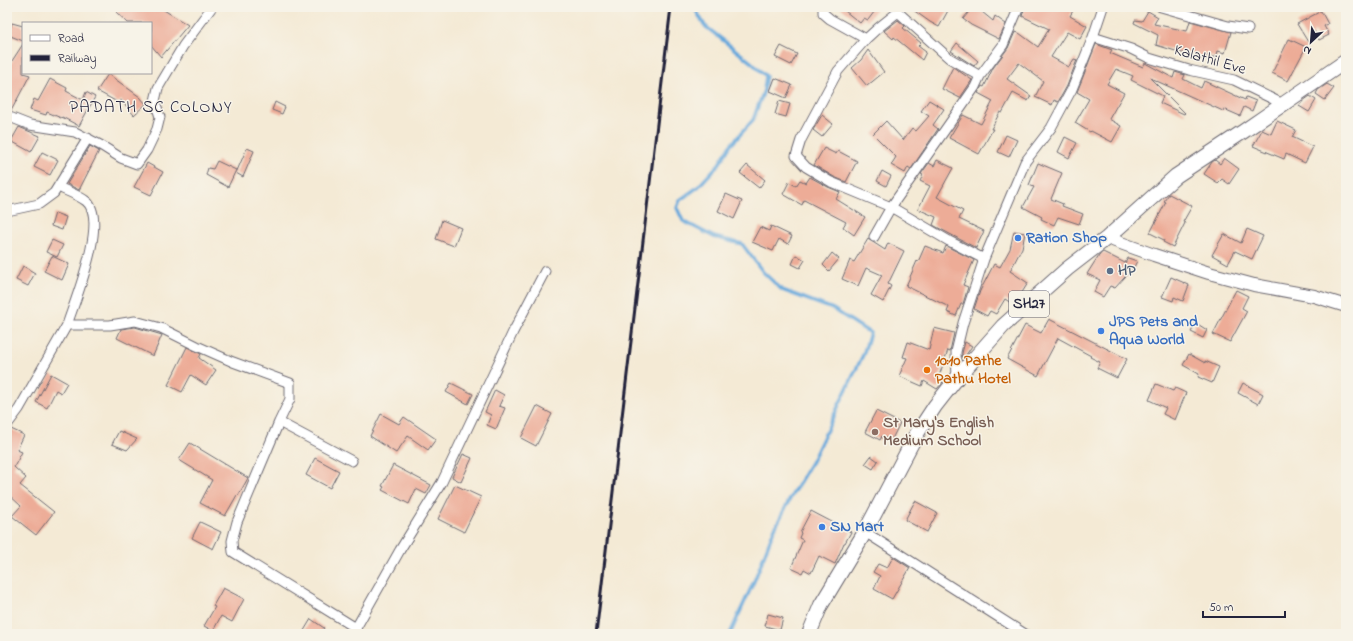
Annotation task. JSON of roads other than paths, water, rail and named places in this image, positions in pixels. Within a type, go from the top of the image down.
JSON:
[{"type":"main road","name":"SH27","points":[[809,634],[821,605],[864,532],[916,436],[935,406],[957,378],[1003,326],[1066,269],[1107,238],[1176,176],[1346,61]]},
{"type":"street","points":[[823,7],[823,13],[830,19],[866,40]]},
{"type":"street","points":[[874,237],[891,207],[975,86],[980,76],[1003,45],[1019,7]]},
{"type":"street","points":[[957,378],[956,352],[963,323],[984,259],[1025,162],[1051,128],[1072,88],[1094,37],[1103,7]]},
{"type":"street","points":[[1161,7],[1228,26],[1248,29]]},
{"type":"street","points":[[7,116],[30,125],[75,132],[121,158],[137,164],[147,150],[157,129],[160,117],[155,101],[158,88],[183,46],[211,9]]},
{"type":"street","points":[[980,76],[949,58],[898,12],[878,28],[838,71],[801,140],[796,156],[806,167],[831,182],[891,207],[949,241],[984,259]]},
{"type":"street","name":"Kalathil Eve","points":[[1094,37],[1131,49],[1149,58],[1189,70],[1234,80],[1283,104]]},
{"type":"street","points":[[7,211],[39,204],[54,193],[88,138]]},
{"type":"street","points":[[7,425],[27,396],[67,325],[89,259],[94,234],[94,214],[86,201],[58,187]]},
{"type":"street","points":[[1107,238],[1209,273],[1254,285],[1314,296],[1346,306]]},
{"type":"street","points":[[67,325],[110,325],[135,321],[161,328],[226,359],[290,383],[290,399],[237,522],[232,542],[233,552],[357,631],[400,550],[442,482],[513,332],[545,272]]},
{"type":"street","points":[[279,422],[352,461]]},
{"type":"street","points":[[864,532],[1026,634]]},
{"type":"waterway","points":[[694,7],[705,26],[766,76],[764,90],[753,120],[730,146],[719,164],[698,187],[680,200],[677,208],[683,221],[714,237],[742,244],[763,272],[782,290],[833,309],[870,333],[863,355],[812,461],[793,493],[773,532],[755,579],[730,634]]},
{"type":"railway","points":[[596,634],[671,7]]},
{"type":"place","name":"Ration Shop","points":[[1018,238]]},
{"type":"place","name":"HP","points":[[1110,271]]},
{"type":"place","name":"JPS Pets and Aqua World","points":[[1101,331]]},
{"type":"place","name":"10:10 Pathe Pathu Hotel","points":[[927,370]]},
{"type":"place","name":"St Mary's English Medium School","points":[[875,432]]},
{"type":"place","name":"SN Mart","points":[[822,527]]},
{"type":"district","name":"PADATH SC COLONY","points":[[151,107]]}]
